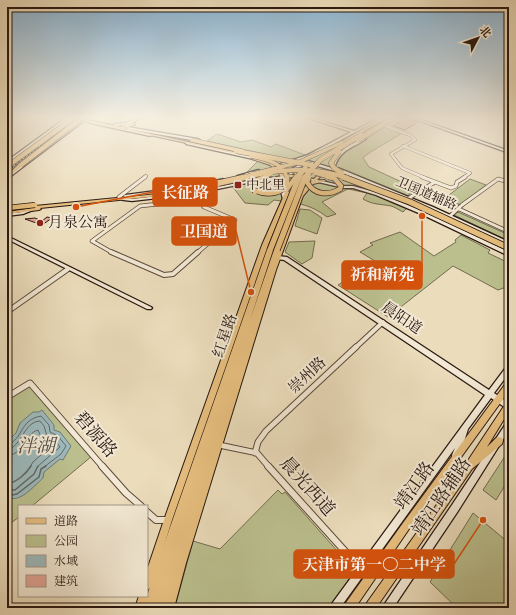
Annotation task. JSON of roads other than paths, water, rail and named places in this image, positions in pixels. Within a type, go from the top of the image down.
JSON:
[{"type":"highway","points":[[7,167],[9,163],[34,146]]},
{"type":"highway","points":[[7,177],[47,146]]},
{"type":"highway","name":"红星路","points":[[150,608],[158,579],[270,255],[284,210],[301,172],[318,157],[335,146]]},
{"type":"highway","name":"红星路","points":[[164,606],[196,490],[240,364],[270,255],[302,182],[322,159],[341,146]]},
{"type":"highway","points":[[348,176],[333,167],[331,163],[334,157],[351,146]]},
{"type":"highway","points":[[236,151],[314,166],[348,176],[437,213],[509,249]]},
{"type":"highway","points":[[220,184],[276,170],[301,169],[335,174],[386,192]]},
{"type":"highway","points":[[220,184],[271,176],[291,171],[311,170],[339,177],[406,202],[509,249]]},
{"type":"main road","points":[[200,146],[266,160],[278,166],[285,172],[287,182],[279,192],[267,195],[254,190]]},
{"type":"main road","points":[[211,146],[236,151]]},
{"type":"main road","points":[[220,146],[290,160],[305,159]]},
{"type":"main road","points":[[7,211],[34,206],[199,190],[305,159],[333,146]]},
{"type":"main road","points":[[164,606],[181,563],[219,445],[270,255],[282,204],[287,194],[286,189],[274,167],[268,163],[253,158]]},
{"type":"main road","points":[[311,170],[336,179],[341,186],[340,189],[336,192],[327,194],[318,193],[312,190],[307,182],[311,170]]},
{"type":"main road","points":[[271,176],[255,182],[253,186],[254,190],[258,194],[264,196],[278,195],[287,190],[301,172]]},
{"type":"main road","points":[[281,180],[294,176]]},
{"type":"main road","points":[[148,582],[168,520],[270,255],[297,207],[303,191],[314,180]]},
{"type":"main road","points":[[34,206],[120,198]]},
{"type":"main road","points":[[503,393],[504,398],[509,405]]},
{"type":"main road","name":"靖江路","points":[[349,608],[503,393]]},
{"type":"main road","name":"靖江路","points":[[370,608],[468,468],[509,405]]},
{"type":"main road","points":[[468,468],[498,441]]},
{"type":"main road","points":[[140,608],[144,597]]},
{"type":"street","points":[[9,163],[32,146]]},
{"type":"street","points":[[7,177],[48,146]]},
{"type":"street","points":[[199,146],[253,158]]},
{"type":"street","points":[[222,146],[289,159],[305,159],[343,172]]},
{"type":"street","points":[[286,189],[294,176],[291,173],[292,171],[305,159],[331,146]]},
{"type":"street","points":[[314,180],[325,167],[334,164],[336,157],[353,146]]},
{"type":"street","points":[[403,146],[470,173],[457,182],[456,186],[451,188],[435,182],[402,168],[391,154],[403,146]]},
{"type":"street","points":[[492,146],[509,152]]},
{"type":"street","points":[[319,151],[336,157]]},
{"type":"street","points":[[274,167],[289,159]]},
{"type":"street","points":[[120,198],[191,188],[305,159]]},
{"type":"street","name":"卫国道辅路","points":[[334,164],[343,172],[409,198],[509,244]]},
{"type":"street","points":[[242,175],[247,182]]},
{"type":"street","points":[[120,198],[146,176]]},
{"type":"street","points":[[120,198],[132,200],[193,193],[271,176],[281,180],[285,198]]},
{"type":"street","name":"卫国道辅路","points":[[294,176],[326,182],[338,186],[353,187],[414,208],[509,254]]},
{"type":"street","points":[[450,216],[498,179],[509,182]]},
{"type":"street","points":[[364,190],[370,182]]},
{"type":"street","points":[[409,198],[435,182]]},
{"type":"street","points":[[193,193],[195,200]]},
{"type":"street","points":[[195,200],[200,201],[204,207],[235,220],[173,274],[164,275],[92,241],[140,206],[195,200]]},
{"type":"street","points":[[414,208],[420,203]]},
{"type":"street","points":[[282,204],[297,207]]},
{"type":"street","points":[[459,209],[507,231],[509,229]]},
{"type":"street","points":[[468,234],[476,228]]},
{"type":"street","points":[[7,237],[68,269],[149,308]]},
{"type":"street","name":"晨阳道","points":[[270,255],[285,257],[490,393],[503,393]]},
{"type":"street","points":[[7,312],[68,269]]},
{"type":"street","name":"崇州路","points":[[255,453],[258,442],[266,431],[383,322]]},
{"type":"street","name":"靖江路辅路","points":[[334,608],[509,368]]},
{"type":"street","name":"碧源路","points":[[7,397],[30,382],[126,493],[140,505]]},
{"type":"street","points":[[455,458],[468,424]]},
{"type":"street","name":"靖江路辅路","points":[[390,607],[509,424]]},
{"type":"street","points":[[219,445],[255,453]]},
{"type":"street","name":"晨光西道","points":[[255,453],[257,453],[362,570]]},
{"type":"street","points":[[148,513],[156,520],[168,520]]},
{"type":"water","name":"泮湖","points":[[42,410],[54,425],[54,430],[60,432],[71,446],[63,460],[60,459],[44,472],[43,478],[32,488],[19,498],[10,498],[7,501],[7,442],[16,433],[20,423],[33,412],[39,412]]},
{"type":"railway","points":[[7,171],[41,146]]},
{"type":"place","name":"中北里","points":[[238,185]]},
{"type":"place","name":"长征路","points":[[76,207]]},
{"type":"place","name":"祈和新苑","points":[[422,216]]},
{"type":"place","name":"月泉公寓","points":[[40,223]]},
{"type":"place","name":"卫国道","points":[[251,292]]},
{"type":"place","name":"天津市第一〇二中学","points":[[483,520]]}]
